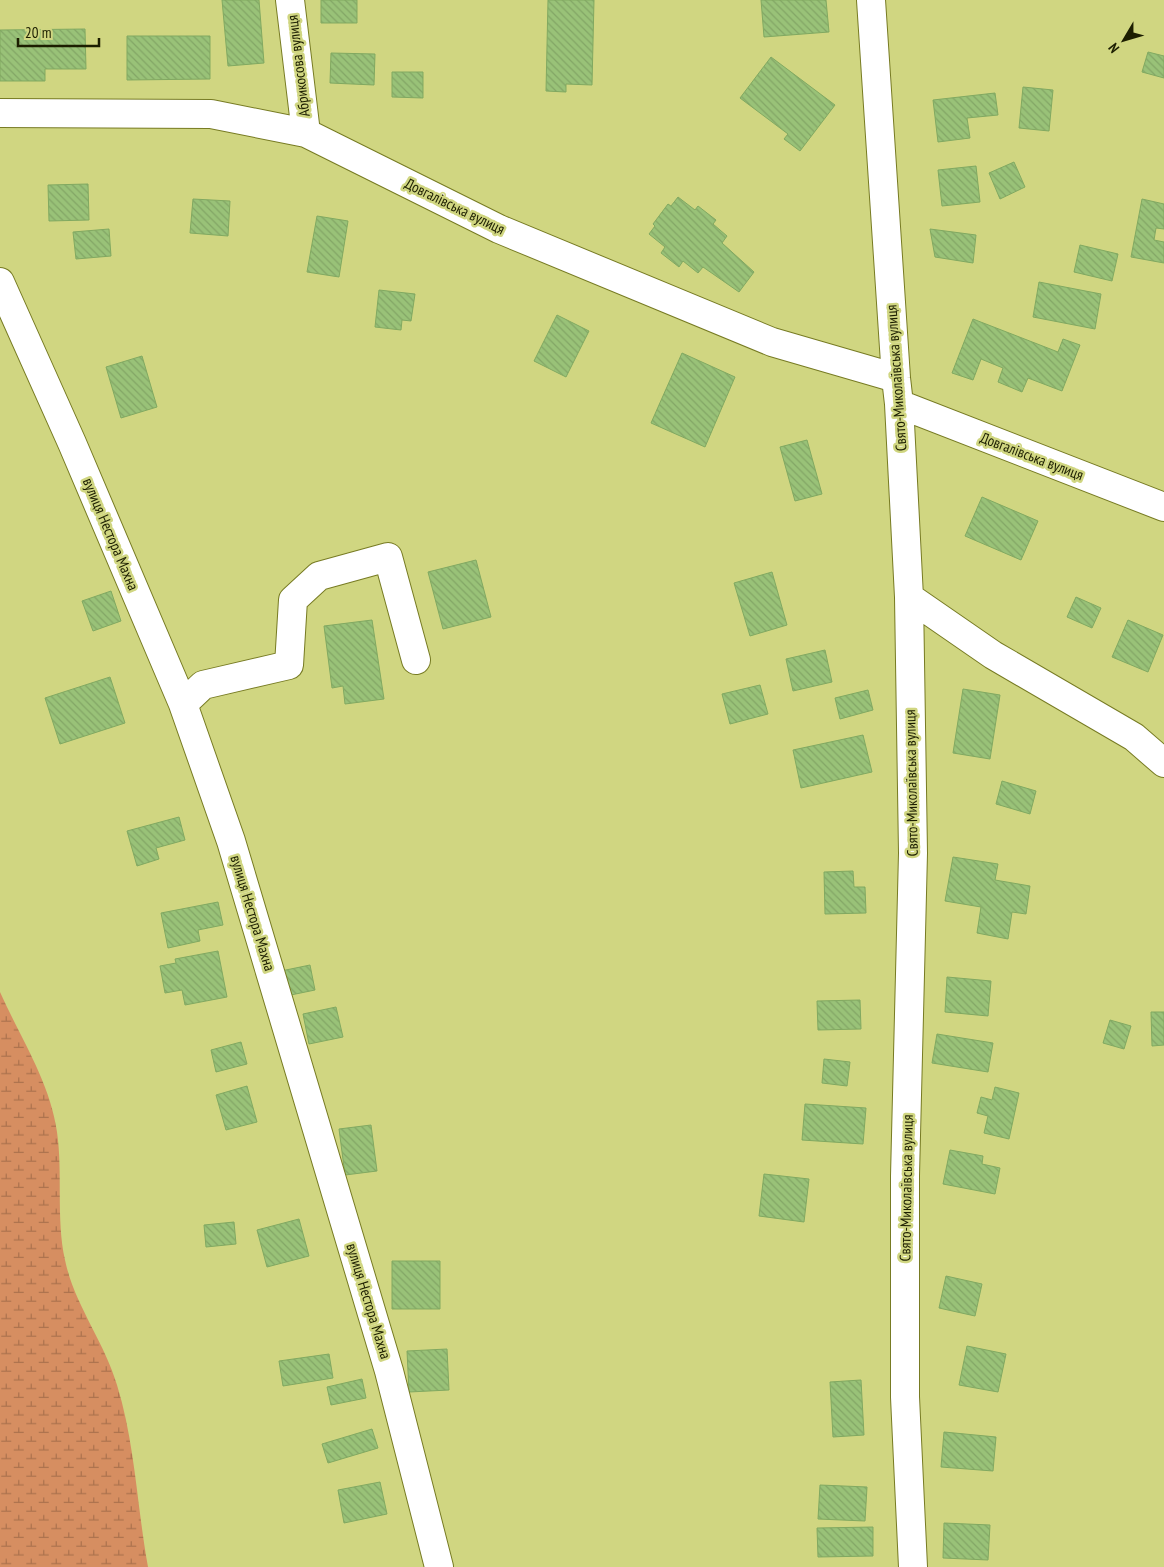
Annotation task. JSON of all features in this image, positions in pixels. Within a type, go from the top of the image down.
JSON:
[{"type":"street","name":"Абрикосова вулиця","points":[[290,0],[306,133]]},
{"type":"street","name":"Свято-Миколаївська вулиця","points":[[870,0],[899,404],[909,597],[913,853],[905,1176],[905,1387],[913,1567]]},
{"type":"street","name":"Довгалівська вулиця","points":[[0,113],[211,114],[306,133],[499,229],[772,342],[896,378]]},
{"type":"street","name":"вулиця Нестора Махна","points":[[0,282],[72,443],[183,704],[231,841],[381,1342],[439,1567]]},
{"type":"street","name":"Довгалівська вулиця","points":[[899,404],[1164,507]]},
{"type":"street","points":[[183,704],[203,685],[289,664],[292,600],[319,576],[388,558],[416,660]]},
{"type":"street","points":[[909,597],[993,655],[1134,737],[1164,763]]},
{"type":"green space","points":[[0,992],[41,1078],[53,1113],[59,1148],[60,1212],[65,1260],[75,1292],[105,1353],[123,1407],[132,1452],[148,1567],[0,1567]]},
{"type":"building","points":[[222,0],[259,0],[264,63],[228,66]]},
{"type":"building","points":[[321,0],[357,0],[357,23],[321,23]]},
{"type":"building","points":[[548,0],[594,0],[592,85],[566,84],[566,92],[546,91]]},
{"type":"building","points":[[761,0],[826,0],[829,32],[764,37]]},
{"type":"building","points":[[85,29],[86,69],[45,69],[45,81],[0,81],[0,30]]},
{"type":"building","points":[[127,36],[210,36],[210,79],[127,80]]},
{"type":"building","points":[[1148,52],[1164,56],[1164,78],[1142,72]]},
{"type":"building","points":[[331,53],[375,54],[374,85],[330,83]]},
{"type":"building","points":[[771,57],[835,105],[800,151],[784,139],[788,134],[740,98]]},
{"type":"building","points":[[392,72],[423,72],[423,98],[392,97]]},
{"type":"building","points":[[1023,87],[1053,90],[1049,131],[1019,128]]},
{"type":"building","points":[[995,93],[998,115],[967,118],[970,138],[938,142],[933,100]]},
{"type":"building","points":[[1014,162],[1025,187],[1000,199],[989,173]]},
{"type":"building","points":[[976,166],[980,202],[942,206],[938,170]]},
{"type":"building","points":[[88,184],[89,220],[49,221],[48,185]]},
{"type":"building","points":[[678,197],[695,210],[698,206],[716,220],[713,224],[727,236],[722,243],[754,272],[739,292],[703,267],[698,273],[683,261],[679,267],[661,253],[665,247],[649,234],[655,226],[653,224],[668,204],[671,206]]},
{"type":"building","points":[[193,199],[230,201],[228,236],[190,233]]},
{"type":"building","points":[[1142,199],[1164,204],[1164,229],[1156,228],[1154,240],[1164,242],[1164,263],[1131,257]]},
{"type":"building","points":[[317,216],[348,221],[339,277],[307,272]]},
{"type":"building","points":[[109,229],[111,256],[76,259],[73,232]]},
{"type":"building","points":[[930,229],[976,235],[973,263],[935,257]]},
{"type":"building","points":[[1080,245],[1118,254],[1112,281],[1074,272]]},
{"type":"building","points":[[1039,282],[1101,294],[1095,329],[1033,317]]},
{"type":"building","points":[[379,290],[415,294],[411,321],[402,320],[401,330],[375,327]]},
{"type":"building","points":[[557,315],[589,331],[566,377],[534,361]]},
{"type":"building","points":[[973,319],[1058,352],[1063,339],[1080,345],[1062,391],[1028,378],[1022,392],[998,382],[1003,368],[981,359],[973,380],[952,373]]},
{"type":"building","points":[[682,353],[735,377],[705,447],[651,423]]},
{"type":"building","points":[[142,356],[157,407],[121,418],[106,367]]},
{"type":"building","points":[[807,440],[822,494],[795,501],[780,447]]},
{"type":"building","points":[[982,497],[1038,521],[1021,560],[965,536]]},
{"type":"building","points":[[476,560],[491,617],[443,629],[428,572]]},
{"type":"building","points":[[772,572],[787,625],[750,636],[734,583]]},
{"type":"building","points":[[111,591],[121,621],[93,631],[82,601]]},
{"type":"building","points":[[1076,597],[1101,608],[1092,628],[1067,617]]},
{"type":"building","points":[[372,620],[384,699],[345,704],[343,686],[332,688],[324,626]]},
{"type":"building","points":[[1128,620],[1163,635],[1148,672],[1112,657]]},
{"type":"building","points":[[825,650],[832,682],[793,691],[786,659]]},
{"type":"building","points":[[110,677],[125,723],[60,744],[45,698]]},
{"type":"building","points":[[760,685],[768,714],[730,724],[722,694]]},
{"type":"building","points":[[963,689],[1000,695],[990,759],[953,753]]},
{"type":"building","points":[[868,690],[873,710],[840,719],[835,698]]},
{"type":"building","points":[[863,735],[872,772],[801,788],[793,750]]},
{"type":"building","points":[[1002,781],[1036,791],[1030,814],[996,804]]},
{"type":"building","points":[[179,817],[185,840],[156,848],[159,859],[137,866],[127,831]]},
{"type":"building","points":[[953,857],[998,864],[995,880],[1030,886],[1026,914],[1012,912],[1008,939],[977,933],[981,907],[945,901]]},
{"type":"building","points":[[853,871],[854,887],[865,887],[866,913],[825,914],[824,872]]},
{"type":"building","points":[[218,902],[223,925],[198,930],[200,941],[168,948],[161,913]]},
{"type":"building","points":[[218,951],[227,997],[185,1005],[182,990],[165,993],[160,966],[176,963],[175,959]]},
{"type":"building","points":[[310,965],[315,990],[286,996],[281,971]]},
{"type":"building","points":[[947,977],[991,981],[988,1016],[945,1012]]},
{"type":"building","points":[[860,1000],[861,1029],[818,1030],[817,1001]]},
{"type":"building","points":[[336,1007],[343,1037],[309,1044],[303,1014]]},
{"type":"building","points":[[1151,1012],[1164,1012],[1164,1045],[1152,1046]]},
{"type":"building","points":[[1110,1020],[1131,1026],[1124,1049],[1103,1043]]},
{"type":"building","points":[[937,1034],[993,1043],[988,1072],[932,1063]]},
{"type":"building","points":[[241,1042],[247,1064],[216,1072],[211,1050]]},
{"type":"building","points":[[824,1059],[850,1062],[847,1086],[822,1083]]},
{"type":"building","points":[[247,1086],[257,1122],[226,1130],[216,1095]]},
{"type":"building","points":[[995,1087],[1019,1093],[1009,1139],[984,1133],[988,1116],[977,1113],[981,1097],[992,1100]]},
{"type":"building","points":[[805,1104],[866,1108],[863,1144],[802,1140]]},
{"type":"building","points":[[371,1125],[377,1171],[345,1175],[339,1129]]},
{"type":"building","points":[[950,1150],[983,1156],[982,1164],[1000,1168],[995,1194],[943,1184]]},
{"type":"building","points":[[764,1174],[809,1179],[804,1222],[759,1216]]},
{"type":"building","points":[[299,1219],[309,1256],[267,1267],[257,1230]]},
{"type":"building","points":[[234,1222],[236,1244],[206,1247],[204,1225]]},
{"type":"building","points":[[392,1261],[440,1261],[440,1309],[392,1309]]},
{"type":"building","points":[[946,1276],[982,1284],[975,1316],[939,1308]]},
{"type":"building","points":[[967,1346],[1006,1354],[998,1392],[959,1385]]},
{"type":"building","points":[[447,1349],[449,1390],[409,1392],[407,1351]]},
{"type":"building","points":[[329,1354],[333,1378],[283,1386],[279,1361]]},
{"type":"building","points":[[362,1379],[366,1398],[331,1405],[327,1387]]},
{"type":"building","points":[[861,1380],[864,1435],[833,1437],[830,1382]]},
{"type":"building","points":[[372,1429],[378,1448],[328,1463],[322,1444]]},
{"type":"building","points":[[944,1432],[996,1437],[993,1471],[941,1467]]},
{"type":"building","points":[[380,1482],[387,1514],[344,1523],[338,1490]]},
{"type":"building","points":[[820,1485],[867,1487],[865,1521],[818,1519]]},
{"type":"building","points":[[944,1523],[990,1525],[988,1560],[943,1558]]},
{"type":"building","points":[[873,1527],[873,1556],[818,1557],[817,1528]]}]
